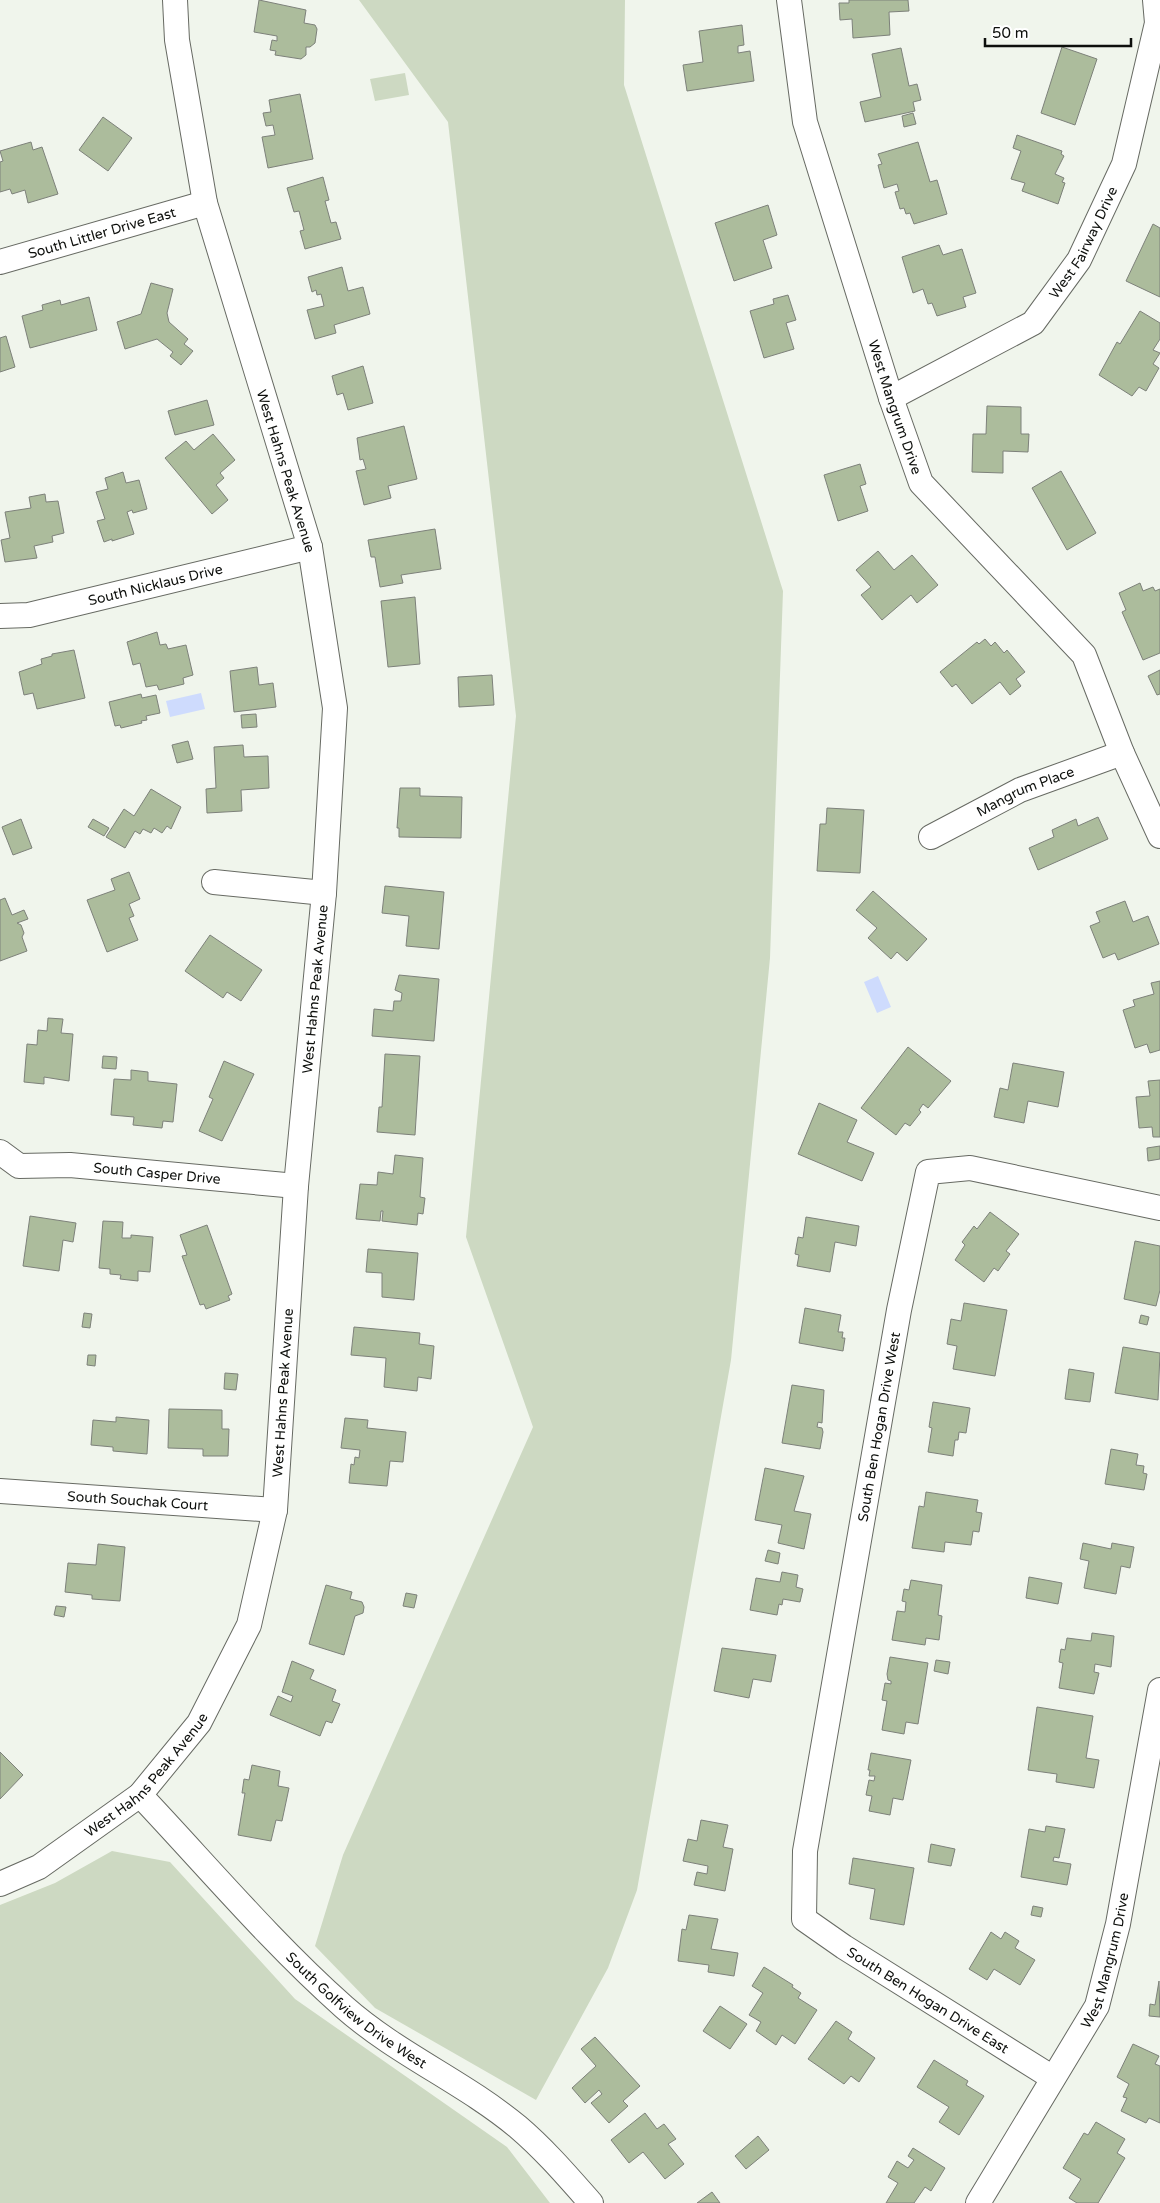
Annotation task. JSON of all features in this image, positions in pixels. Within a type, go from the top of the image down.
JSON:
[{"type":"street","name":"West Hahns Peak Avenue","points":[[0,1884],[39,1867],[140,1794],[199,1723],[249,1625],[275,1510],[296,1186],[324,893],[336,708],[310,547],[205,204],[177,40],[175,0]]},
{"type":"street","name":"West Mangrum Drive","points":[[789,0],[805,122],[891,398],[920,482],[1084,655],[1122,753],[1160,836]]},
{"type":"street","name":"West Fairway Drive","points":[[891,398],[1033,323],[1079,260],[1124,164],[1157,23],[1155,0]]},
{"type":"street","name":"South Littler Drive East","points":[[0,262],[205,204]]},
{"type":"street","name":"South Nicklaus Drive","points":[[0,616],[29,615],[310,547]]},
{"type":"street","name":"Mangrum Place","points":[[932,837],[1020,790],[1122,753]]},
{"type":"street","points":[[214,882],[324,893]]},
{"type":"street","name":"South Casper Drive","points":[[9,1159],[296,1186]]},
{"type":"street","name":"South Ben Hogan Drive West","points":[[804,1918],[806,1841],[899,1310],[928,1172],[970,1168],[1160,1208]]},
{"type":"street","name":"South Souchak Court","points":[[0,1491],[275,1510]]},
{"type":"street","name":"West Mangrum Drive","points":[[978,2203],[1097,2006],[1118,1924],[1160,1690]]},
{"type":"street","name":"South Golfview Drive West","points":[[140,1794],[282,1947],[345,2008],[389,2041],[517,2127],[557,2164],[591,2203]]},
{"type":"street","name":"South Ben Hogan Drive East","points":[[804,1918],[844,1947],[1053,2078]]},
{"type":"green space","points":[[359,0],[625,0],[624,85],[783,591],[770,958],[731,1360],[637,1890],[608,1968],[536,2100],[375,2008],[315,1946],[343,1855],[533,1427],[466,1237],[516,716],[448,122]]},
{"type":"green space","points":[[405,73],[409,95],[375,101],[370,79]]},
{"type":"green space","points":[[112,1851],[170,1862],[295,1999],[507,2147],[550,2203],[0,2203],[0,1905],[55,1883]]},
{"type":"water","points":[[201,693],[205,709],[170,717],[166,701]]},
{"type":"water","points":[[878,976],[891,1007],[877,1013],[864,982]]},
{"type":"building","points":[[259,0],[306,10],[304,23],[315,25],[317,29],[315,43],[310,47],[306,47],[306,55],[301,59],[275,55],[276,51],[270,50],[272,40],[277,41],[277,36],[254,32]]},
{"type":"building","points":[[849,0],[908,0],[909,11],[889,12],[890,35],[853,38],[852,19],[840,20],[839,3],[849,3]]},
{"type":"building","points":[[742,25],[744,45],[738,46],[738,53],[750,51],[754,81],[687,91],[683,65],[703,62],[699,31]]},
{"type":"building","points":[[1062,47],[1097,59],[1075,125],[1041,113]]},
{"type":"building","points":[[901,48],[909,86],[917,84],[921,100],[913,102],[915,111],[865,122],[860,102],[881,97],[872,54]]},
{"type":"building","points":[[300,94],[313,159],[268,168],[262,137],[275,135],[273,125],[266,126],[263,113],[271,112],[269,100]]},
{"type":"building","points":[[913,113],[916,124],[904,127],[902,116]]},
{"type":"building","points":[[103,117],[132,138],[108,171],[79,150]]},
{"type":"building","points":[[1017,135],[1062,151],[1061,154],[1064,156],[1055,174],[1064,178],[1062,182],[1065,183],[1058,204],[1022,191],[1025,183],[1011,179],[1021,151],[1013,148]]},
{"type":"building","points":[[31,142],[33,150],[42,147],[58,194],[28,203],[25,190],[12,194],[10,189],[0,192],[0,162],[3,161],[0,151]]},
{"type":"building","points":[[918,142],[930,182],[937,180],[947,214],[914,224],[910,213],[906,214],[904,208],[900,209],[895,192],[899,191],[897,184],[884,188],[878,165],[882,164],[878,154]]},
{"type":"building","points":[[323,177],[329,200],[325,201],[331,223],[336,222],[341,239],[305,249],[300,231],[304,230],[299,211],[294,212],[287,188]]},
{"type":"building","points":[[768,205],[777,235],[763,240],[772,268],[734,281],[715,223]]},
{"type":"building","points":[[1153,224],[1160,228],[1160,297],[1126,281]]},
{"type":"building","points":[[939,245],[943,255],[962,249],[976,293],[963,297],[966,307],[937,316],[932,303],[928,304],[923,289],[913,293],[902,257]]},
{"type":"building","points":[[342,267],[348,291],[363,287],[370,314],[334,325],[336,333],[315,339],[307,310],[324,306],[321,294],[317,295],[316,290],[312,292],[308,277]]},
{"type":"building","points":[[151,283],[173,289],[167,313],[169,322],[188,339],[184,344],[193,351],[181,365],[170,356],[173,352],[157,339],[125,349],[117,322],[141,314]]},
{"type":"building","points":[[788,295],[796,320],[786,323],[794,349],[764,358],[750,311],[774,304],[773,299]]},
{"type":"building","points":[[89,297],[97,330],[30,348],[22,316],[43,310],[42,305],[60,300],[61,305]]},
{"type":"building","points":[[1140,311],[1160,323],[1160,339],[1153,350],[1160,353],[1153,364],[1159,368],[1146,391],[1139,387],[1132,396],[1099,375],[1117,342],[1120,344]]},
{"type":"building","points":[[6,336],[15,367],[0,372],[0,338]]},
{"type":"building","points":[[363,366],[373,403],[348,410],[343,393],[337,395],[332,376]]},
{"type":"building","points":[[207,400],[214,425],[175,435],[168,411]]},
{"type":"building","points":[[987,406],[1021,407],[1021,434],[1029,434],[1028,452],[1003,451],[1003,473],[972,472],[973,434],[986,434]]},
{"type":"building","points":[[404,426],[417,479],[388,486],[391,498],[364,505],[356,471],[366,469],[363,459],[360,460],[357,438]]},
{"type":"building","points":[[213,434],[235,460],[220,473],[224,478],[216,485],[228,500],[212,514],[165,458],[186,441],[194,450]]},
{"type":"building","points":[[860,464],[866,484],[860,486],[868,511],[838,521],[824,475]]},
{"type":"building","points":[[1061,471],[1096,533],[1067,550],[1032,488]]},
{"type":"building","points":[[123,472],[126,483],[139,480],[147,509],[133,513],[132,510],[127,512],[134,534],[104,542],[97,521],[105,519],[96,492],[108,489],[105,478]]},
{"type":"building","points":[[45,494],[46,502],[58,501],[64,533],[52,536],[53,542],[34,546],[37,558],[5,562],[1,540],[10,538],[5,512],[31,508],[29,497]]},
{"type":"building","points":[[435,529],[441,569],[401,575],[403,583],[380,587],[375,557],[371,557],[368,540]]},
{"type":"building","points":[[878,551],[894,570],[912,555],[938,585],[917,603],[911,595],[882,620],[861,595],[871,587],[856,570]]},
{"type":"building","points":[[1140,583],[1143,591],[1153,587],[1155,591],[1160,589],[1160,653],[1143,660],[1122,612],[1126,610],[1119,593]]},
{"type":"building","points":[[415,597],[420,664],[388,667],[381,601]]},
{"type":"building","points":[[157,632],[160,645],[166,644],[168,649],[186,645],[193,675],[183,678],[184,684],[159,690],[157,685],[146,687],[140,663],[133,665],[127,642]]},
{"type":"building","points":[[985,639],[991,646],[995,642],[1004,653],[1007,650],[1025,672],[1016,679],[1021,686],[1010,695],[1000,682],[972,704],[956,684],[952,687],[940,672],[977,642],[979,644]]},
{"type":"building","points":[[74,650],[85,698],[37,709],[33,693],[24,695],[19,672],[42,664],[41,659],[52,656],[52,654]]},
{"type":"building","points":[[257,667],[259,685],[273,683],[276,707],[234,712],[230,671]]},
{"type":"building","points":[[1160,670],[1160,694],[1157,695],[1148,676]]},
{"type":"building","points":[[492,675],[494,705],[459,707],[458,677]]},
{"type":"building","points":[[141,694],[142,698],[156,695],[160,713],[146,716],[147,720],[141,721],[142,723],[121,728],[120,725],[115,726],[109,702]]},
{"type":"building","points":[[256,714],[257,727],[242,728],[241,715]]},
{"type":"building","points":[[188,741],[193,759],[177,763],[172,745]]},
{"type":"building","points":[[243,745],[244,757],[268,756],[269,788],[241,790],[242,811],[207,813],[206,789],[216,788],[214,747]]},
{"type":"building","points":[[400,788],[420,788],[420,796],[462,797],[461,838],[399,837],[399,828],[397,828]]},
{"type":"building","points":[[151,789],[181,807],[171,829],[167,826],[162,833],[154,828],[151,833],[143,829],[140,834],[135,831],[125,848],[106,837],[124,809],[134,816]]},
{"type":"building","points":[[827,808],[864,810],[860,873],[817,871],[820,824],[826,824]]},
{"type":"building","points":[[1098,817],[1108,839],[1038,870],[1029,848],[1054,837],[1052,830],[1076,819],[1078,826]]},
{"type":"building","points":[[21,819],[32,848],[13,855],[2,827]]},
{"type":"building","points":[[93,819],[109,828],[104,836],[88,827]]},
{"type":"building","points":[[129,872],[140,899],[129,904],[134,916],[129,918],[138,940],[107,952],[87,900],[115,890],[111,879]]},
{"type":"building","points":[[385,886],[444,892],[439,949],[406,946],[409,916],[382,913]]},
{"type":"building","points":[[873,891],[927,939],[907,961],[897,952],[891,959],[868,938],[877,928],[856,910]]},
{"type":"building","points":[[5,898],[12,915],[24,910],[28,919],[17,923],[21,925],[24,933],[22,937],[27,951],[0,961],[0,900]]},
{"type":"building","points":[[1125,901],[1133,922],[1148,916],[1159,944],[1118,960],[1115,953],[1103,958],[1090,926],[1100,922],[1096,912]]},
{"type":"building","points":[[210,935],[262,970],[241,1001],[227,992],[223,998],[185,971]]},
{"type":"building","points":[[399,975],[439,979],[434,1041],[372,1036],[374,1009],[393,1011],[394,1001],[401,1001],[402,993],[395,990]]},
{"type":"building","points":[[1160,981],[1160,1050],[1150,1053],[1147,1044],[1135,1048],[1123,1010],[1135,1006],[1133,1000],[1154,994],[1151,983]]},
{"type":"building","points":[[48,1018],[63,1019],[61,1033],[73,1034],[69,1081],[44,1077],[44,1084],[24,1082],[27,1044],[37,1045],[38,1030],[47,1031]]},
{"type":"building","points":[[908,1047],[951,1081],[928,1108],[923,1104],[919,1110],[921,1112],[910,1126],[905,1123],[896,1135],[861,1108]]},
{"type":"building","points":[[385,1054],[420,1056],[415,1135],[377,1132],[379,1107],[382,1107]]},
{"type":"building","points":[[103,1056],[117,1057],[116,1069],[102,1068]]},
{"type":"building","points":[[224,1061],[254,1074],[222,1141],[199,1131],[213,1099],[209,1097]]},
{"type":"building","points":[[1013,1063],[1064,1072],[1058,1107],[1028,1101],[1024,1123],[994,1117],[1000,1088],[1008,1090]]},
{"type":"building","points":[[131,1070],[148,1072],[148,1081],[177,1084],[173,1122],[163,1121],[162,1128],[133,1125],[134,1117],[111,1115],[114,1079],[131,1080]]},
{"type":"building","points":[[1160,1080],[1160,1137],[1153,1137],[1152,1127],[1139,1128],[1136,1097],[1150,1096],[1148,1081]]},
{"type":"building","points":[[819,1103],[857,1120],[847,1142],[874,1153],[862,1181],[798,1154]]},
{"type":"building","points":[[1160,1146],[1160,1159],[1148,1161],[1147,1148]]},
{"type":"building","points":[[395,1155],[423,1158],[420,1197],[425,1198],[423,1214],[418,1213],[417,1225],[382,1221],[383,1211],[381,1211],[380,1221],[356,1219],[360,1184],[377,1185],[378,1172],[393,1174]]},
{"type":"building","points":[[990,1212],[1019,1234],[1006,1251],[1010,1254],[998,1271],[994,1268],[984,1282],[955,1260],[965,1245],[962,1242],[974,1226],[977,1229]]},
{"type":"building","points":[[30,1216],[76,1223],[73,1242],[63,1240],[59,1271],[23,1266]]},
{"type":"building","points":[[806,1217],[859,1226],[856,1246],[835,1242],[830,1272],[797,1266],[799,1255],[795,1254],[798,1237],[803,1238]]},
{"type":"building","points":[[103,1221],[123,1222],[122,1238],[131,1238],[131,1235],[153,1237],[150,1272],[138,1271],[138,1281],[120,1279],[121,1275],[110,1274],[110,1269],[99,1268]]},
{"type":"building","points":[[207,1225],[232,1294],[228,1296],[230,1300],[206,1309],[204,1304],[200,1305],[182,1256],[187,1255],[180,1235]]},
{"type":"building","points":[[1135,1241],[1160,1246],[1160,1290],[1156,1306],[1124,1299]]},
{"type":"building","points":[[368,1249],[418,1253],[414,1300],[382,1297],[382,1273],[366,1272]]},
{"type":"building","points":[[964,1303],[1007,1310],[995,1376],[953,1369],[957,1346],[947,1344],[951,1319],[961,1321]]},
{"type":"building","points":[[805,1308],[841,1315],[838,1332],[843,1332],[842,1338],[845,1338],[843,1351],[799,1343]]},
{"type":"building","points":[[84,1313],[92,1314],[90,1328],[82,1327]]},
{"type":"building","points":[[1141,1315],[1149,1317],[1147,1325],[1139,1323]]},
{"type":"building","points":[[354,1327],[420,1333],[419,1344],[434,1346],[431,1379],[418,1377],[417,1391],[384,1387],[386,1358],[351,1355]]},
{"type":"building","points":[[1123,1347],[1160,1353],[1158,1400],[1115,1393]]},
{"type":"building","points":[[88,1355],[96,1355],[95,1366],[87,1365]]},
{"type":"building","points":[[1069,1369],[1094,1373],[1090,1402],[1065,1399]]},
{"type":"building","points":[[225,1373],[238,1374],[236,1390],[224,1389]]},
{"type":"building","points":[[792,1385],[824,1390],[822,1423],[818,1422],[817,1427],[822,1428],[823,1432],[820,1449],[782,1443]]},
{"type":"building","points":[[933,1402],[970,1408],[966,1433],[959,1432],[958,1440],[955,1440],[953,1456],[928,1452],[932,1428],[929,1427]]},
{"type":"building","points":[[169,1409],[222,1410],[222,1429],[229,1429],[228,1456],[203,1456],[203,1449],[168,1448]]},
{"type":"building","points":[[116,1417],[149,1420],[147,1454],[113,1451],[113,1447],[91,1445],[93,1420],[116,1422]]},
{"type":"building","points":[[345,1418],[368,1420],[367,1428],[406,1432],[403,1462],[390,1461],[387,1486],[349,1483],[351,1464],[354,1465],[355,1457],[359,1458],[360,1450],[341,1448]]},
{"type":"building","points":[[1111,1449],[1138,1454],[1136,1465],[1144,1466],[1143,1473],[1147,1474],[1144,1490],[1105,1484]]},
{"type":"building","points":[[765,1468],[804,1476],[794,1511],[811,1514],[804,1549],[778,1543],[782,1525],[755,1520]]},
{"type":"building","points":[[926,1492],[978,1500],[976,1512],[982,1513],[979,1532],[973,1531],[971,1545],[945,1542],[944,1552],[912,1548],[919,1506],[924,1507]]},
{"type":"building","points":[[1083,1543],[1111,1549],[1112,1543],[1134,1547],[1130,1568],[1121,1566],[1116,1594],[1084,1588],[1089,1561],[1080,1559]]},
{"type":"building","points":[[98,1544],[125,1547],[120,1601],[92,1599],[92,1595],[65,1592],[68,1563],[96,1565]]},
{"type":"building","points":[[768,1550],[780,1553],[778,1564],[765,1561]]},
{"type":"building","points":[[782,1572],[798,1575],[796,1587],[803,1589],[800,1602],[783,1599],[782,1605],[779,1604],[777,1615],[750,1610],[756,1578],[780,1582]]},
{"type":"building","points":[[1029,1577],[1062,1583],[1058,1604],[1026,1598]]},
{"type":"building","points":[[911,1580],[942,1585],[938,1615],[942,1616],[939,1640],[926,1638],[925,1645],[892,1640],[897,1611],[905,1612],[906,1602],[902,1601],[904,1589],[909,1590]]},
{"type":"building","points":[[326,1585],[352,1592],[350,1599],[362,1602],[364,1607],[363,1613],[355,1616],[344,1655],[309,1644]]},
{"type":"building","points":[[406,1593],[417,1595],[414,1608],[403,1606]]},
{"type":"building","points":[[56,1606],[66,1607],[64,1617],[54,1615]]},
{"type":"building","points":[[1092,1633],[1114,1636],[1111,1667],[1095,1664],[1094,1672],[1099,1673],[1094,1694],[1059,1688],[1063,1663],[1059,1662],[1061,1649],[1065,1650],[1067,1638],[1091,1641]]},
{"type":"building","points":[[722,1648],[776,1655],[771,1682],[753,1679],[749,1698],[714,1691]]},
{"type":"building","points":[[890,1657],[928,1663],[918,1724],[906,1722],[904,1734],[882,1730],[887,1701],[882,1700],[885,1683],[891,1684],[887,1674]]},
{"type":"building","points":[[936,1660],[950,1662],[948,1674],[934,1671]]},
{"type":"building","points":[[292,1661],[314,1670],[310,1679],[336,1690],[332,1701],[340,1704],[332,1723],[326,1721],[320,1736],[270,1715],[278,1696],[291,1702],[293,1696],[282,1692]]},
{"type":"building","points":[[1037,1707],[1093,1716],[1086,1758],[1099,1760],[1094,1788],[1056,1782],[1057,1774],[1028,1770]]},
{"type":"building","points":[[0,1752],[23,1775],[0,1799]]},
{"type":"building","points":[[871,1753],[911,1760],[903,1800],[893,1798],[890,1815],[869,1811],[872,1796],[866,1795],[869,1780],[874,1781],[875,1776],[869,1776],[870,1770],[868,1770]]},
{"type":"building","points":[[252,1765],[280,1771],[278,1786],[289,1788],[282,1821],[276,1820],[271,1841],[238,1835],[245,1793],[242,1793],[244,1779],[249,1780]]},
{"type":"building","points":[[701,1820],[728,1825],[723,1847],[733,1849],[725,1891],[694,1885],[697,1872],[707,1874],[708,1866],[683,1861],[688,1839],[697,1841]]},
{"type":"building","points":[[1046,1826],[1065,1829],[1059,1858],[1054,1857],[1053,1861],[1071,1864],[1067,1885],[1021,1877],[1029,1829],[1045,1832]]},
{"type":"building","points":[[931,1844],[955,1849],[951,1866],[928,1862]]},
{"type":"building","points":[[853,1858],[914,1868],[904,1925],[870,1919],[875,1889],[849,1884]]},
{"type":"building","points":[[1033,1906],[1043,1908],[1041,1917],[1031,1915]]},
{"type":"building","points":[[689,1915],[718,1919],[711,1949],[738,1953],[734,1976],[708,1972],[709,1965],[678,1961],[682,1929],[686,1930]]},
{"type":"building","points":[[991,1932],[1001,1939],[1005,1932],[1019,1941],[1015,1948],[1035,1960],[1020,1985],[994,1969],[987,1980],[969,1969]]},
{"type":"building","points":[[764,1967],[793,1985],[792,1987],[801,1993],[798,1998],[817,2010],[795,2044],[782,2035],[776,2045],[756,2031],[761,2022],[749,2015],[763,1993],[752,1986]]},
{"type":"building","points":[[1159,1981],[1160,2017],[1149,2016],[1150,2004],[1155,2005]]},
{"type":"building","points":[[720,2006],[747,2024],[730,2049],[703,2031]]},
{"type":"building","points":[[836,2021],[852,2032],[848,2039],[875,2058],[859,2082],[851,2076],[844,2084],[808,2059]]},
{"type":"building","points":[[595,2037],[640,2086],[623,2101],[628,2106],[609,2123],[591,2103],[602,2094],[599,2090],[585,2103],[572,2088],[596,2066],[581,2049]]},
{"type":"building","points":[[1133,2044],[1159,2056],[1155,2064],[1160,2066],[1160,2123],[1149,2118],[1146,2123],[1121,2111],[1127,2098],[1123,2097],[1129,2084],[1117,2077]]},
{"type":"building","points":[[934,2060],[968,2081],[966,2085],[984,2096],[959,2135],[939,2122],[949,2107],[917,2087]]},
{"type":"building","points":[[645,2113],[657,2129],[664,2124],[676,2139],[668,2144],[684,2164],[665,2179],[643,2152],[629,2163],[611,2140]]},
{"type":"building","points":[[1096,2122],[1125,2139],[1117,2153],[1125,2158],[1098,2203],[1077,2203],[1069,2198],[1081,2179],[1063,2168],[1084,2133],[1088,2135]]},
{"type":"building","points":[[758,2136],[769,2150],[746,2169],[735,2156]]},
{"type":"building","points":[[913,2148],[945,2168],[931,2191],[925,2187],[914,2203],[886,2203],[898,2183],[888,2177],[897,2161],[908,2168],[914,2160],[908,2156]]},
{"type":"building","points":[[712,2192],[720,2203],[697,2203]]}]
